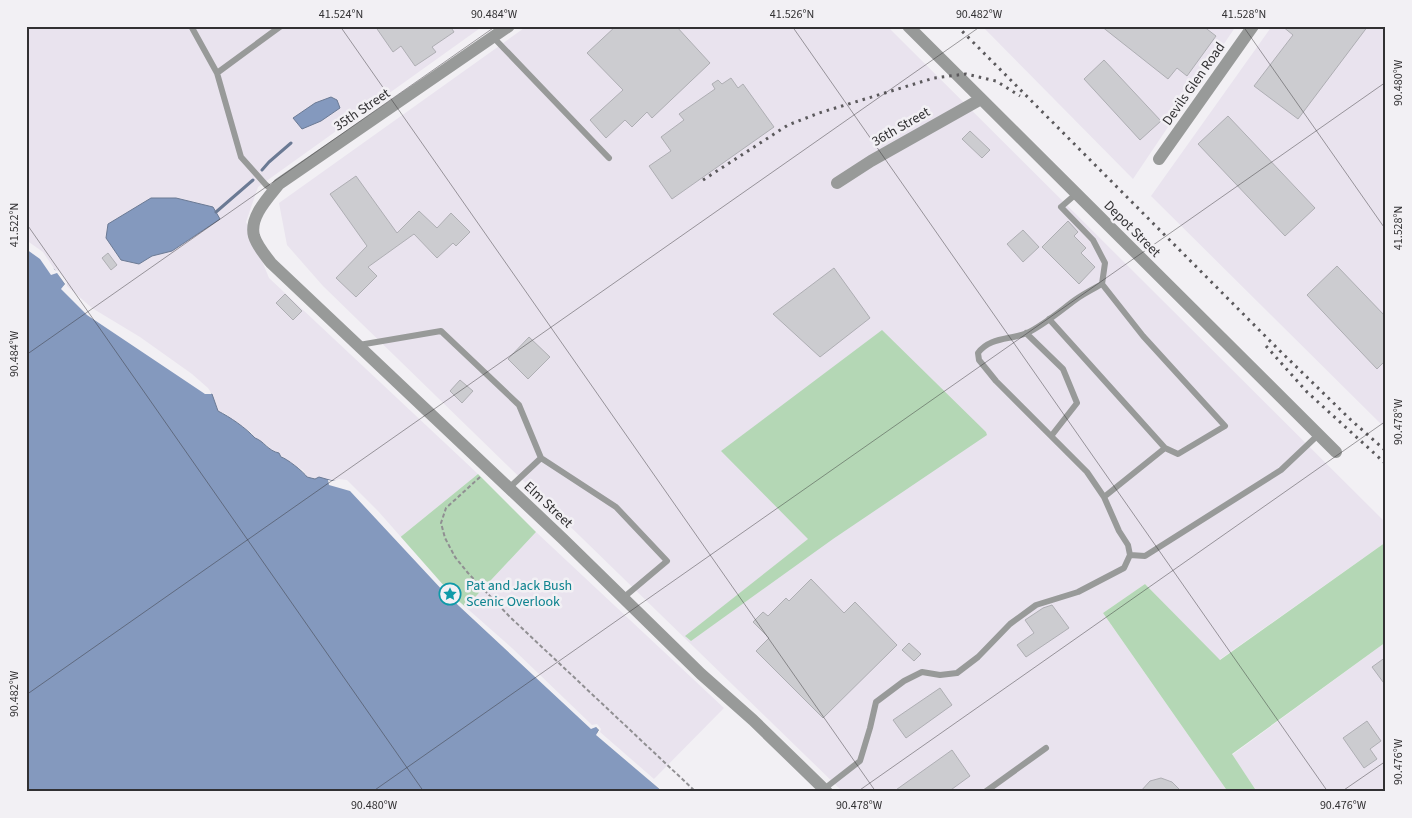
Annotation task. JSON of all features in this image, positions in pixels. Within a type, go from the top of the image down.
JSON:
[{"type":"street","name":"35th Street","points":[[254,236],[254,219],[279,184],[365,127],[509,26]]},
{"type":"street","name":"Depot Street","points":[[908,26],[1336,452]]},
{"type":"street","name":"Devils Glen Road","points":[[1159,159],[1253,26]]},
{"type":"street","name":"36th Street","points":[[837,183],[871,161],[980,99]]},
{"type":"street","name":"Elm Street","points":[[254,236],[271,263],[509,488],[701,674],[753,720],[826,790]]},
{"type":"lane","points":[[191,26],[217,73],[241,157],[266,185],[274,191]]},
{"type":"lane","points":[[217,73],[281,26]]},
{"type":"lane","points":[[493,38],[609,158]]},
{"type":"lane","points":[[1049,319],[1165,448],[1178,454],[1225,426],[1143,336],[1102,284],[1105,263],[1093,240],[1062,207],[1076,194]]},
{"type":"lane","points":[[826,790],[860,761],[876,702],[904,681],[922,672],[940,676],[957,673],[978,657],[1010,624],[1036,605],[1078,592],[1124,568],[1130,555],[1128,544],[1119,531],[1104,497],[1087,472],[996,381],[978,360],[978,353],[983,346],[1002,338],[1026,333],[1077,298],[1102,284]]},
{"type":"lane","points":[[358,345],[441,331],[519,405],[541,458],[616,507],[667,561],[623,598]]},
{"type":"lane","points":[[1026,333],[1063,369],[1077,403],[1052,436]]},
{"type":"lane","points":[[1130,555],[1145,556],[1281,470],[1318,435]]},
{"type":"lane","points":[[1104,497],[1165,448]]},
{"type":"lane","points":[[509,488],[541,458]]},
{"type":"lane","points":[[985,792],[1046,748]]},
{"type":"shaded area","points":[[26,26],[483,26],[258,187],[246,222],[269,278],[478,474],[398,539],[333,481],[307,477],[303,470],[290,464],[278,453],[272,451],[267,445],[255,438],[251,432],[237,425],[226,414],[218,411],[213,398],[91,310],[64,286],[26,242]]},
{"type":"shaded area","points":[[527,26],[887,26],[1386,523],[1386,542],[1219,660],[1145,584],[1103,613],[1228,792],[843,792],[323,286],[287,245],[279,203]]},
{"type":"shaded area","points":[[982,26],[1236,26],[1133,179]]},
{"type":"shaded area","points":[[1272,26],[1386,26],[1386,429],[1151,196]]},
{"type":"shaded area","points":[[536,532],[724,708],[652,781],[463,610]]},
{"type":"shaded area","points":[[1386,642],[1386,786],[1378,792],[1257,792],[1232,755]]},
{"type":"green space","points":[[882,330],[987,435],[833,539],[691,641],[685,636],[808,539],[721,451]]},
{"type":"green space","points":[[478,474],[536,532],[463,610],[398,539]]},
{"type":"green space","points":[[1386,542],[1386,642],[1232,754],[1257,792],[1228,792],[1103,613],[1145,584],[1220,660]]},
{"type":"water","points":[[331,97],[337,100],[340,108],[321,121],[302,129],[293,118],[315,103]]},
{"type":"water","points":[[151,198],[176,198],[213,207],[220,219],[172,251],[152,256],[139,264],[121,260],[106,238],[108,224]]},
{"type":"water","points":[[26,242],[57,272],[65,284],[64,286],[91,310],[212,394],[218,411],[228,416],[255,438],[279,453],[281,457],[307,477],[315,479],[319,477],[345,482],[451,598],[511,651],[592,728],[595,726],[599,730],[597,733],[663,792],[26,792]]},
{"type":"pier","points":[[26,240],[43,252],[55,270],[59,271],[67,282],[67,286],[92,308],[140,337],[192,374],[212,394],[205,394],[87,315],[61,289],[65,284],[57,273],[51,275],[40,259],[26,249]]},
{"type":"pier","points":[[328,480],[347,480],[378,511],[453,596],[513,649],[592,725],[597,724],[601,729],[600,732],[654,779],[666,792],[663,792],[596,735],[599,730],[596,727],[591,729],[445,593],[350,491],[329,485]]},
{"type":"building","points":[[375,26],[450,26],[454,32],[432,47],[436,52],[415,66],[401,46],[393,52]]},
{"type":"building","points":[[616,26],[676,26],[710,63],[652,118],[647,112],[632,127],[625,120],[606,138],[590,120],[623,90],[587,53]]},
{"type":"building","points":[[1101,26],[1203,26],[1216,36],[1187,76],[1177,68],[1168,79]]},
{"type":"building","points":[[1282,26],[1368,26],[1298,119],[1254,86],[1293,35]]},
{"type":"building","points":[[1104,60],[1161,121],[1140,140],[1084,79]]},
{"type":"building","points":[[731,78],[738,88],[743,84],[774,127],[672,199],[649,166],[671,151],[661,137],[684,120],[679,114],[715,89],[712,84],[718,80],[722,84]]},
{"type":"building","points":[[1228,116],[1315,208],[1285,236],[1198,144]]},
{"type":"building","points":[[970,131],[990,150],[982,158],[962,139]]},
{"type":"building","points":[[356,176],[397,233],[419,211],[437,228],[451,213],[470,232],[456,246],[453,243],[437,258],[414,234],[368,267],[377,276],[356,297],[336,278],[367,246],[330,194]]},
{"type":"building","points":[[1068,221],[1078,232],[1074,236],[1086,248],[1081,253],[1095,267],[1079,284],[1042,247]]},
{"type":"building","points":[[1023,230],[1039,247],[1023,262],[1007,244]]},
{"type":"building","points":[[108,253],[117,265],[111,270],[102,258]]},
{"type":"building","points":[[1337,266],[1386,317],[1386,360],[1377,369],[1307,295]]},
{"type":"building","points":[[834,268],[870,318],[820,357],[773,314]]},
{"type":"building","points":[[285,294],[302,311],[293,320],[276,303]]},
{"type":"building","points":[[529,337],[550,357],[528,379],[508,359]]},
{"type":"building","points":[[460,380],[473,391],[462,403],[450,391]]},
{"type":"building","points":[[811,579],[844,613],[855,602],[897,645],[823,718],[756,651],[769,638],[753,622],[763,612],[768,616],[786,598],[789,601]]},
{"type":"building","points":[[1052,605],[1069,628],[1026,657],[1017,645],[1034,633],[1025,620],[1043,608]]},
{"type":"building","points":[[909,643],[921,654],[914,661],[902,650]]},
{"type":"building","points":[[1386,657],[1386,686],[1372,667]]},
{"type":"building","points":[[940,688],[952,705],[906,738],[893,720]]},
{"type":"building","points":[[1367,721],[1381,741],[1370,749],[1377,759],[1364,768],[1343,738]]},
{"type":"building","points":[[952,750],[970,776],[948,792],[893,792]]},
{"type":"building","points":[[1161,778],[1172,782],[1182,792],[1140,792],[1150,781]]},
{"type":"waterway","points":[[262,170],[291,143]]},
{"type":"waterway","points":[[216,212],[253,180]]},
{"type":"railway","points":[[957,26],[1279,350],[1386,451]]},
{"type":"railway","points":[[703,180],[788,125],[819,113],[934,78],[966,74],[996,81],[1020,96]]},
{"type":"railway","points":[[1266,346],[1307,392],[1386,464]]},
{"type":"place","name":"Pat and Jack Bush Scenic Overlook","points":[[450,594]]}]
